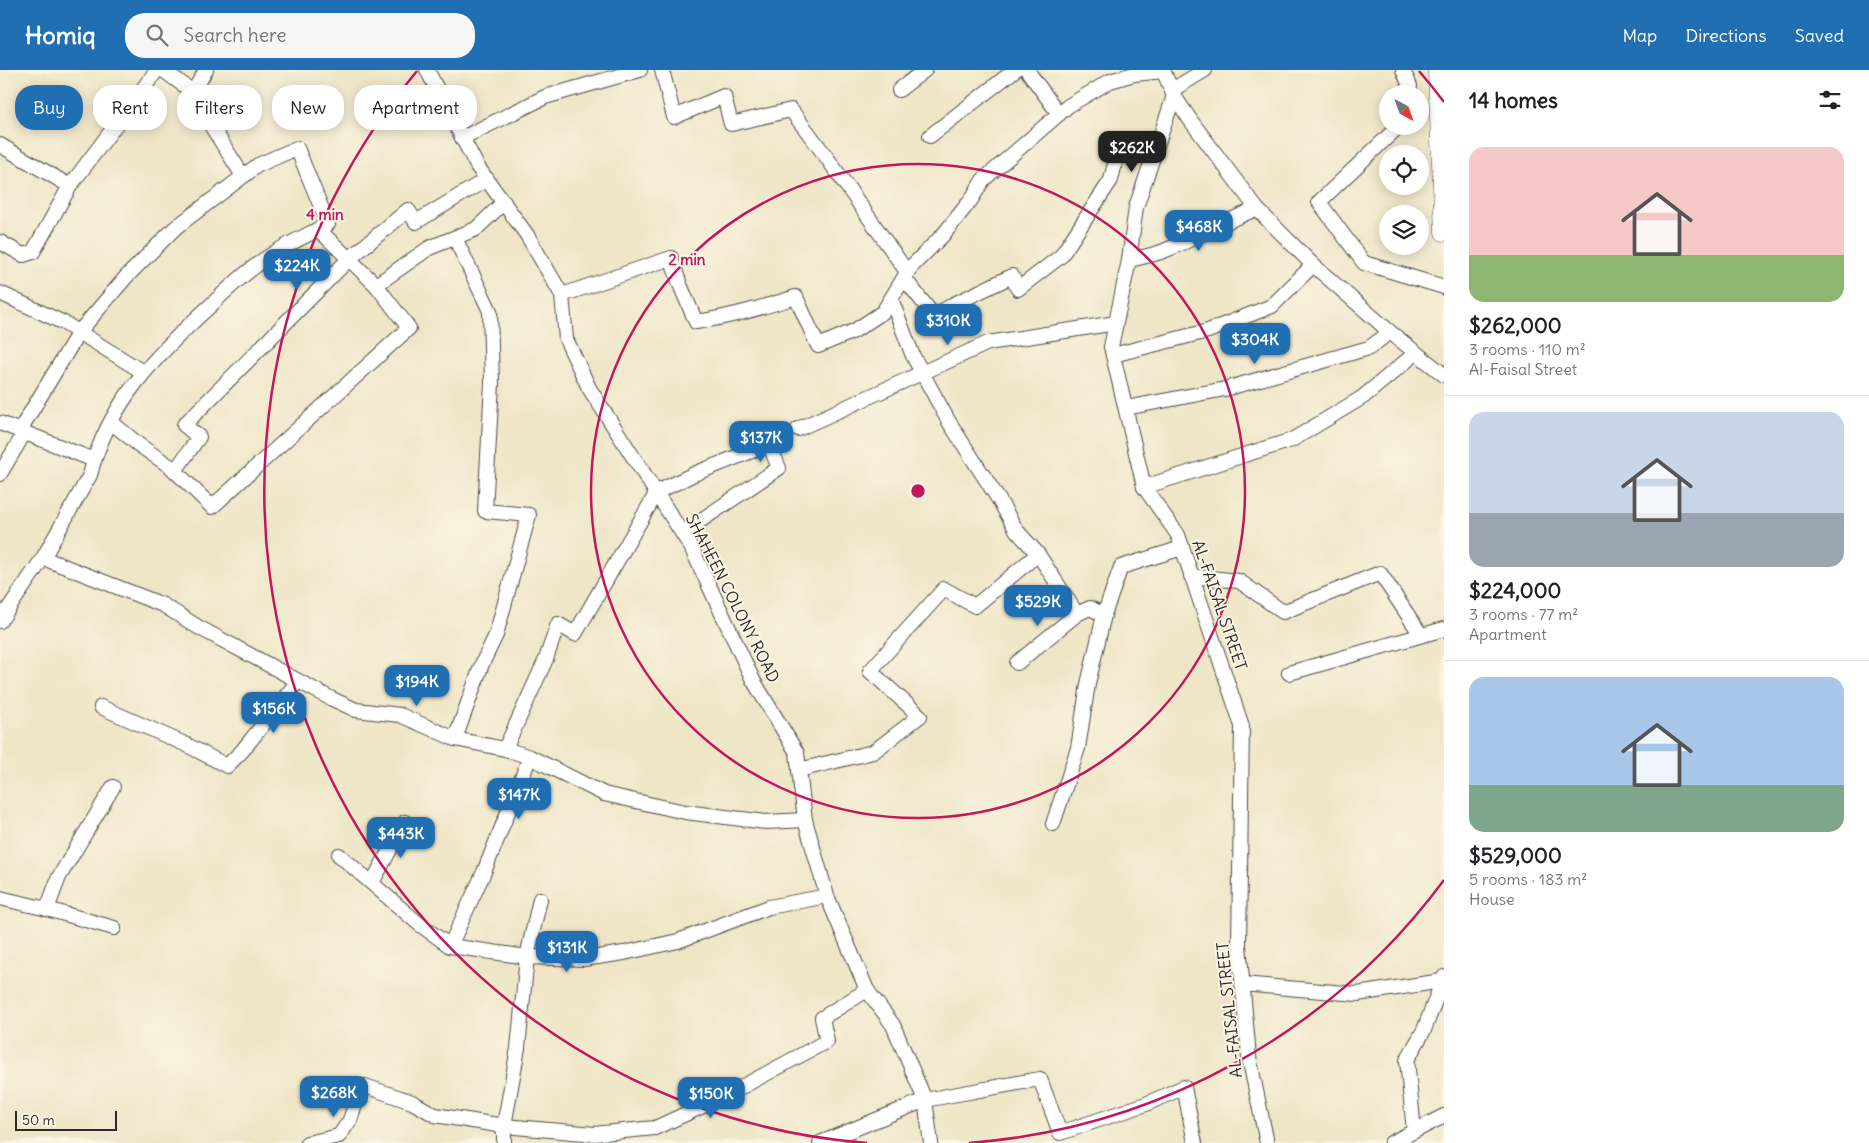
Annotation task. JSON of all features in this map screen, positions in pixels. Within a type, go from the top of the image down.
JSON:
[{"type":"main road","points":[[1437,70],[1444,232]]},
{"type":"street","points":[[0,242],[23,255],[33,252],[70,186],[157,70]]},
{"type":"street","points":[[163,70],[183,85]]},
{"type":"street","points":[[197,85],[206,70]]},
{"type":"street","name":"SHAHEEN COLONY ROAD","points":[[427,70],[477,166],[527,235],[562,295],[566,338],[589,388],[657,492],[695,555],[753,680],[797,753],[805,820],[827,896],[867,990],[892,1025],[925,1100],[930,1143]]},
{"type":"street","points":[[462,138],[592,76],[640,70]]},
{"type":"street","points":[[662,70],[674,117],[724,96],[730,124],[791,110],[825,155],[934,316],[954,304],[1012,276],[1018,289],[1061,256],[1111,180],[1119,146],[1159,138]]},
{"type":"street","points":[[899,90],[925,70]]},
{"type":"street","points":[[930,136],[1015,70]]},
{"type":"street","points":[[1027,70],[1059,114]]},
{"type":"street","points":[[1173,93],[1205,70]]},
{"type":"street","points":[[1402,70],[1410,85]]},
{"type":"street","points":[[562,295],[671,258],[696,322],[748,312],[796,297],[818,346],[861,326],[883,312],[906,275],[943,235],[971,200],[983,180],[1068,106],[1110,81],[1134,74],[1164,71],[1173,93],[1191,121],[1258,209],[1313,266],[1444,375]]},
{"type":"street","name":"AL-FAISAL STREET","points":[[1173,93],[1136,207],[1129,260],[1112,347],[1144,487],[1178,535],[1242,726],[1239,945],[1249,1057],[1267,1143]]},
{"type":"street","points":[[214,130],[243,176]]},
{"type":"street","points":[[1390,135],[1319,202],[1364,263],[1444,287]]},
{"type":"street","points":[[0,144],[70,186]]},
{"type":"street","points":[[0,474],[22,431],[79,332],[126,277],[175,228],[243,176],[258,165],[297,148],[328,224],[272,254],[233,285],[165,348],[144,372],[116,410],[94,460],[90,474],[43,558],[0,621]]},
{"type":"street","points":[[175,471],[199,437],[184,425],[349,259],[408,210],[416,222],[487,180]]},
{"type":"street","points":[[376,285],[429,248],[476,229],[504,202]]},
{"type":"street","points":[[1129,260],[1164,251],[1234,217],[1258,209]]},
{"type":"street","points":[[111,422],[139,446],[175,471],[212,507],[409,328],[376,285],[318,229]]},
{"type":"street","points":[[455,238],[490,311],[492,383],[485,511],[529,515],[496,634],[482,664],[455,739]]},
{"type":"street","points":[[1113,355],[1208,331],[1272,306],[1313,266]]},
{"type":"street","points":[[0,293],[64,323],[144,372]]},
{"type":"street","points":[[890,299],[913,356],[949,422],[999,500],[1016,531],[1038,554],[1077,614]]},
{"type":"street","points":[[798,429],[988,343],[1116,323]]},
{"type":"street","points":[[1126,408],[1225,389],[1369,348],[1390,332]]},
{"type":"street","points":[[1144,487],[1292,440],[1363,397],[1416,353]]},
{"type":"street","points":[[0,422],[94,460]]},
{"type":"street","points":[[505,749],[546,659],[558,624],[574,634],[657,492],[694,474],[769,444],[779,468],[682,533]]},
{"type":"street","points":[[1053,824],[1078,748],[1088,684],[1104,615],[1121,567],[1182,548]]},
{"type":"street","points":[[799,770],[873,752],[920,716],[870,671],[944,589],[975,606],[1038,554]]},
{"type":"street","points":[[43,558],[163,605],[198,628],[356,710],[400,716],[455,739],[505,749],[530,757],[604,794],[685,812],[766,822],[805,820]]},
{"type":"street","points":[[1191,576],[1239,581],[1283,612],[1380,573],[1421,635]]},
{"type":"street","points":[[1017,663],[1077,614],[1090,608],[1104,615]]},
{"type":"street","points":[[1289,673],[1444,629]]},
{"type":"street","points":[[101,707],[187,745],[227,766],[242,751],[298,681]]},
{"type":"street","points":[[450,946],[484,872],[530,757]]},
{"type":"street","points":[[47,909],[59,877],[113,786]]},
{"type":"street","points":[[372,883],[405,822]]},
{"type":"street","points":[[339,855],[419,924],[450,946],[527,957],[584,959],[624,953],[678,941],[769,907],[827,896]]},
{"type":"street","points":[[0,898],[114,928]]},
{"type":"street","points":[[504,1143],[504,1126],[518,1048],[527,957],[540,899]]},
{"type":"street","points":[[1242,984],[1357,994],[1443,979]]},
{"type":"street","points":[[1414,1131],[1407,1060],[1424,1030],[1443,979]]},
{"type":"street","points":[[307,1143],[339,1136],[350,1120],[361,1087],[365,1086],[412,1102],[436,1115],[504,1126],[595,1134],[602,1138],[655,1128],[725,1096],[827,1041],[822,1018],[867,990]]},
{"type":"street","points":[[822,1143],[925,1100],[1040,1079],[1060,1133],[1146,1104],[1184,1087],[1195,1143]]},
{"type":"street","points":[[1390,1143],[1444,1116]]}]
